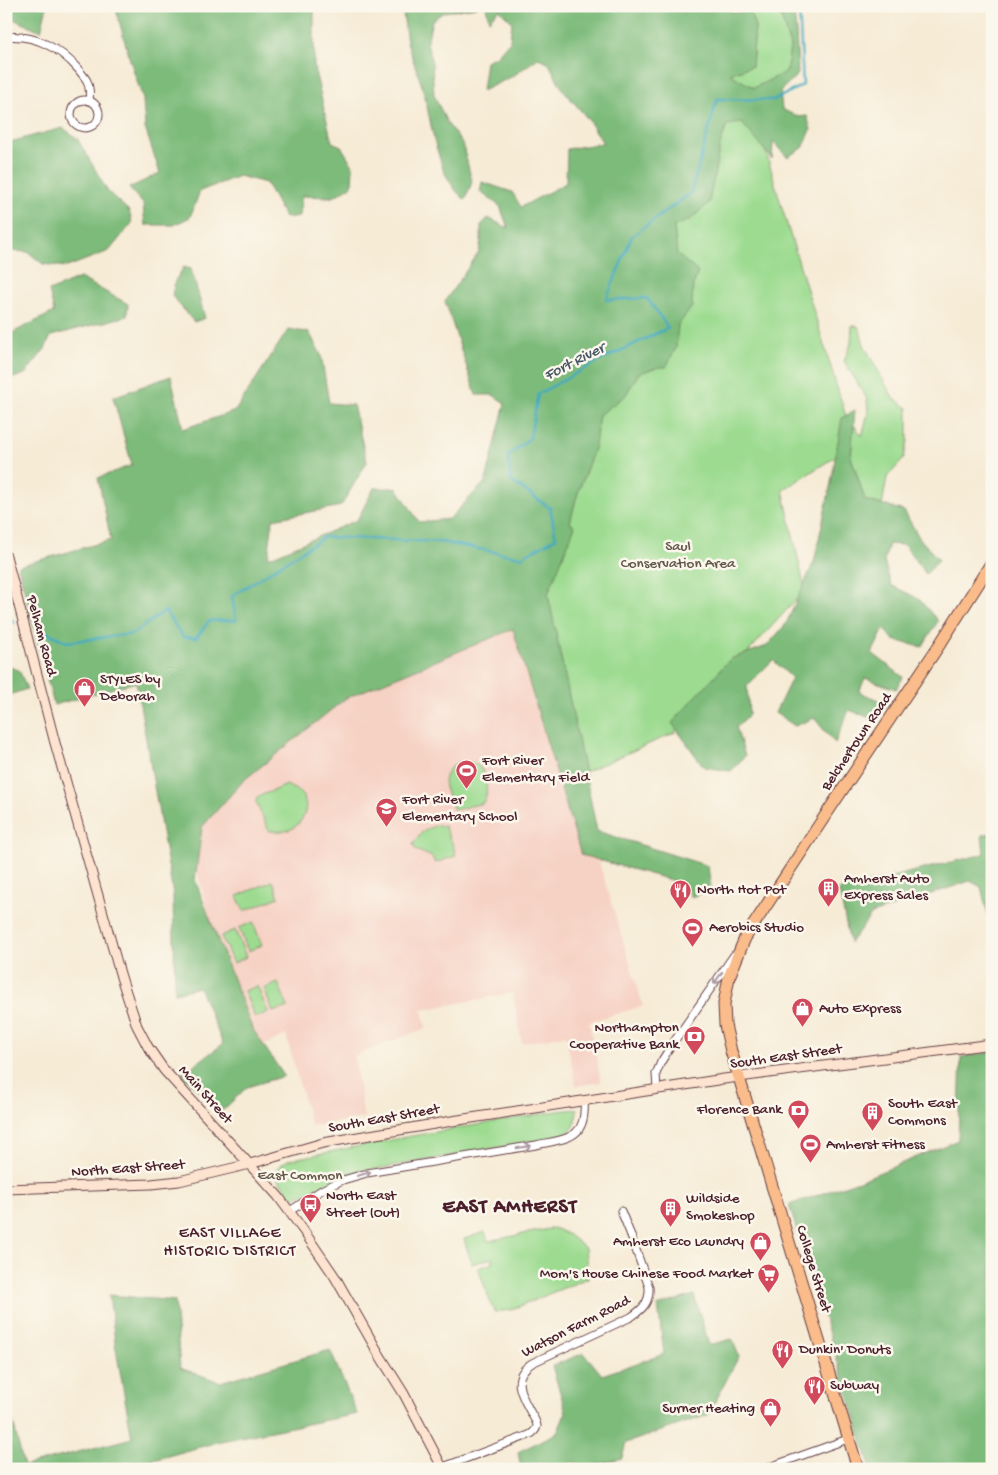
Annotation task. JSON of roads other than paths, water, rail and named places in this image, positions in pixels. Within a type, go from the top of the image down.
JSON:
[{"type":"highway","name":"Belchertown Road","points":[[739,1077],[725,1025],[724,1004],[729,976],[745,938],[942,641],[992,562]]},
{"type":"highway","name":"College Street","points":[[739,1077],[858,1469]]},
{"type":"main road","name":"Pelham Road","points":[[6,556],[42,693]]},
{"type":"main road","name":"Main Street","points":[[42,693],[100,905],[137,1026],[148,1047],[164,1070],[290,1211],[338,1282],[408,1400],[441,1468]]},
{"type":"main road","name":"South East Street","points":[[250,1164],[331,1142],[584,1100],[739,1077],[992,1044]]},
{"type":"main road","name":"North East Street","points":[[6,1189],[151,1184],[179,1181],[250,1164]]},
{"type":"street","points":[[6,37],[20,36],[36,40],[63,54],[72,62],[87,80],[90,100],[97,106],[99,116],[91,127],[82,128],[72,120],[72,111],[76,103],[90,100]]},
{"type":"street","name":"Belchertown Road","points":[[657,1089],[656,1074],[671,1046],[745,938]]},
{"type":"street","points":[[290,1211],[323,1189],[343,1180],[367,1173],[536,1145],[567,1138],[581,1127],[585,1113],[584,1100]]},
{"type":"street","name":"Watson Farm Road","points":[[441,1468],[534,1432],[537,1426],[523,1398],[519,1385],[523,1369],[532,1363],[631,1317],[642,1310],[647,1303],[650,1295],[649,1287],[621,1211]]},
{"type":"street","points":[[764,1469],[848,1439]]},
{"type":"waterway","name":"Fort River","points":[[38,628],[67,642],[132,634],[165,611],[183,637],[196,638],[209,621],[236,620],[232,596],[324,537],[441,542],[521,557],[556,538],[550,508],[511,481],[508,456],[530,438],[538,394],[595,363],[668,328],[647,298],[606,300],[632,236],[691,193],[717,99],[774,100],[803,85],[799,6]]},
{"type":"waterway","name":"Fort River","points":[[6,612],[14,623]]},
{"type":"place","name":"STYLES by Deborah","points":[[84,708]]},
{"type":"place","name":"Fort River Elementary Field","points":[[466,789]]},
{"type":"place","name":"Fort River Elementary School","points":[[386,828]]},
{"type":"place","name":"Amherst Auto Express Sales","points":[[828,907]]},
{"type":"place","name":"North Hot Pot","points":[[681,909]]},
{"type":"place","name":"Aerobics Studio","points":[[693,947]]},
{"type":"place","name":"Auto Express","points":[[803,1028]]},
{"type":"place","name":"Northampton Cooperative Bank","points":[[695,1056]]},
{"type":"place","name":"Florence Bank","points":[[798,1129]]},
{"type":"place","name":"South East Commons","points":[[872,1132]]},
{"type":"place","name":"Amherst Fitness","points":[[810,1164]]},
{"type":"place","name":"North East Street (Out)","points":[[310,1224]]},
{"type":"place","name":"Wildside Smokeshop","points":[[670,1227]]},
{"type":"place","name":"Amherst Eco Laundry","points":[[760,1261]]},
{"type":"place","name":"Mom's House Chinese Food Market","points":[[769,1293]]},
{"type":"place","name":"Dunkin' Donuts","points":[[783,1369]]},
{"type":"place","name":"Subway","points":[[814,1405]]},
{"type":"place","name":"Surner Heating","points":[[771,1428]]},
{"type":"district","name":"EAST AMHERST","points":[[510,1208]]},
{"type":"district","name":"EAST VILLAGE HISTORIC DISTRICT","points":[[230,1243]]},
{"type":"park label","name":"Saul Conservation Area","points":[[678,556]]},
{"type":"park label","name":"East Common","points":[[300,1176]]}]
